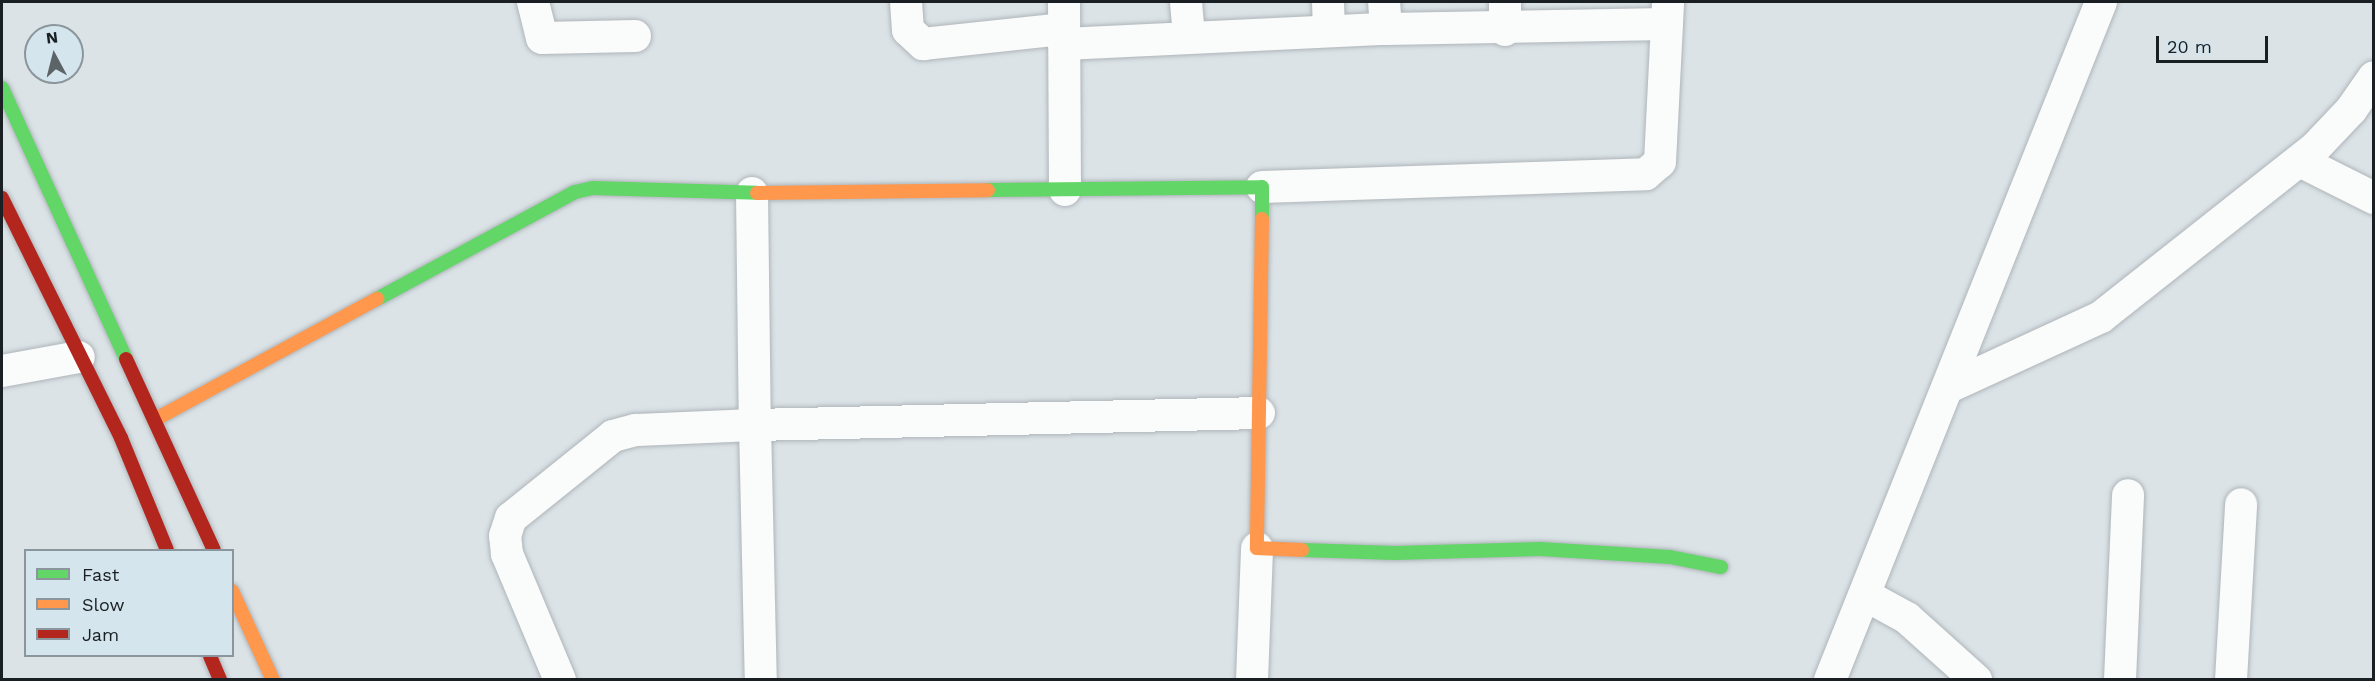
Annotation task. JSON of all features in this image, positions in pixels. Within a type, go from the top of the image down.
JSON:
[{"type":"street","points":[[533,2],[542,38],[635,36]]},
{"type":"street","points":[[154,420],[575,192],[611,186],[752,193],[1262,187],[1646,174],[1660,162],[1667,13],[1328,16],[1189,38],[1064,25],[923,44],[908,30],[906,2]]},
{"type":"street","points":[[1186,2],[1189,38]]},
{"type":"street","points":[[1830,680],[1951,386],[2101,2]]},
{"type":"street","points":[[1064,25],[1065,190]]},
{"type":"street","points":[[1951,386],[2101,317],[2300,161],[2333,132],[2373,77]]},
{"type":"street","points":[[2,88],[214,549]]},
{"type":"street","points":[[2300,161],[2373,198]]},
{"type":"street","points":[[1252,680],[1257,548],[1262,187]]},
{"type":"street","points":[[752,193],[761,680]]},
{"type":"street","points":[[2,198],[121,438],[167,549]]},
{"type":"street","points":[[2,371],[80,357]]},
{"type":"street","points":[[560,680],[507,554],[505,536],[511,518],[613,436],[636,430],[755,425],[1259,413]]},
{"type":"street","points":[[2120,680],[2128,495]]},
{"type":"street","points":[[2231,680],[2241,504]]},
{"type":"street","points":[[1257,548],[1395,553],[1540,549],[1670,557],[1721,567]]},
{"type":"street","points":[[234,595],[273,680]]},
{"type":"street","points":[[1865,595],[1907,618],[1976,680]]},
{"type":"street","points":[[210,657],[220,680]]},
{"type":"traffic: fast","points":[[2,88],[126,359]]},
{"type":"traffic: fast","points":[[988,190],[1262,187],[1262,219]]},
{"type":"traffic: fast","points":[[377,299],[575,192],[593,188],[757,193]]},
{"type":"traffic: fast","points":[[1302,550],[1395,553],[1540,549],[1670,557],[1721,567]]},
{"type":"traffic: slow","points":[[757,193],[988,190]]},
{"type":"traffic: slow","points":[[1262,219],[1257,548],[1302,550]]},
{"type":"traffic: slow","points":[[154,420],[377,299]]},
{"type":"traffic: slow","points":[[234,595],[273,680]]},
{"type":"traffic: jam","points":[[2,198],[121,438],[167,549]]},
{"type":"traffic: jam","points":[[126,359],[214,549]]},
{"type":"traffic: jam","points":[[210,657],[220,680]]}]
